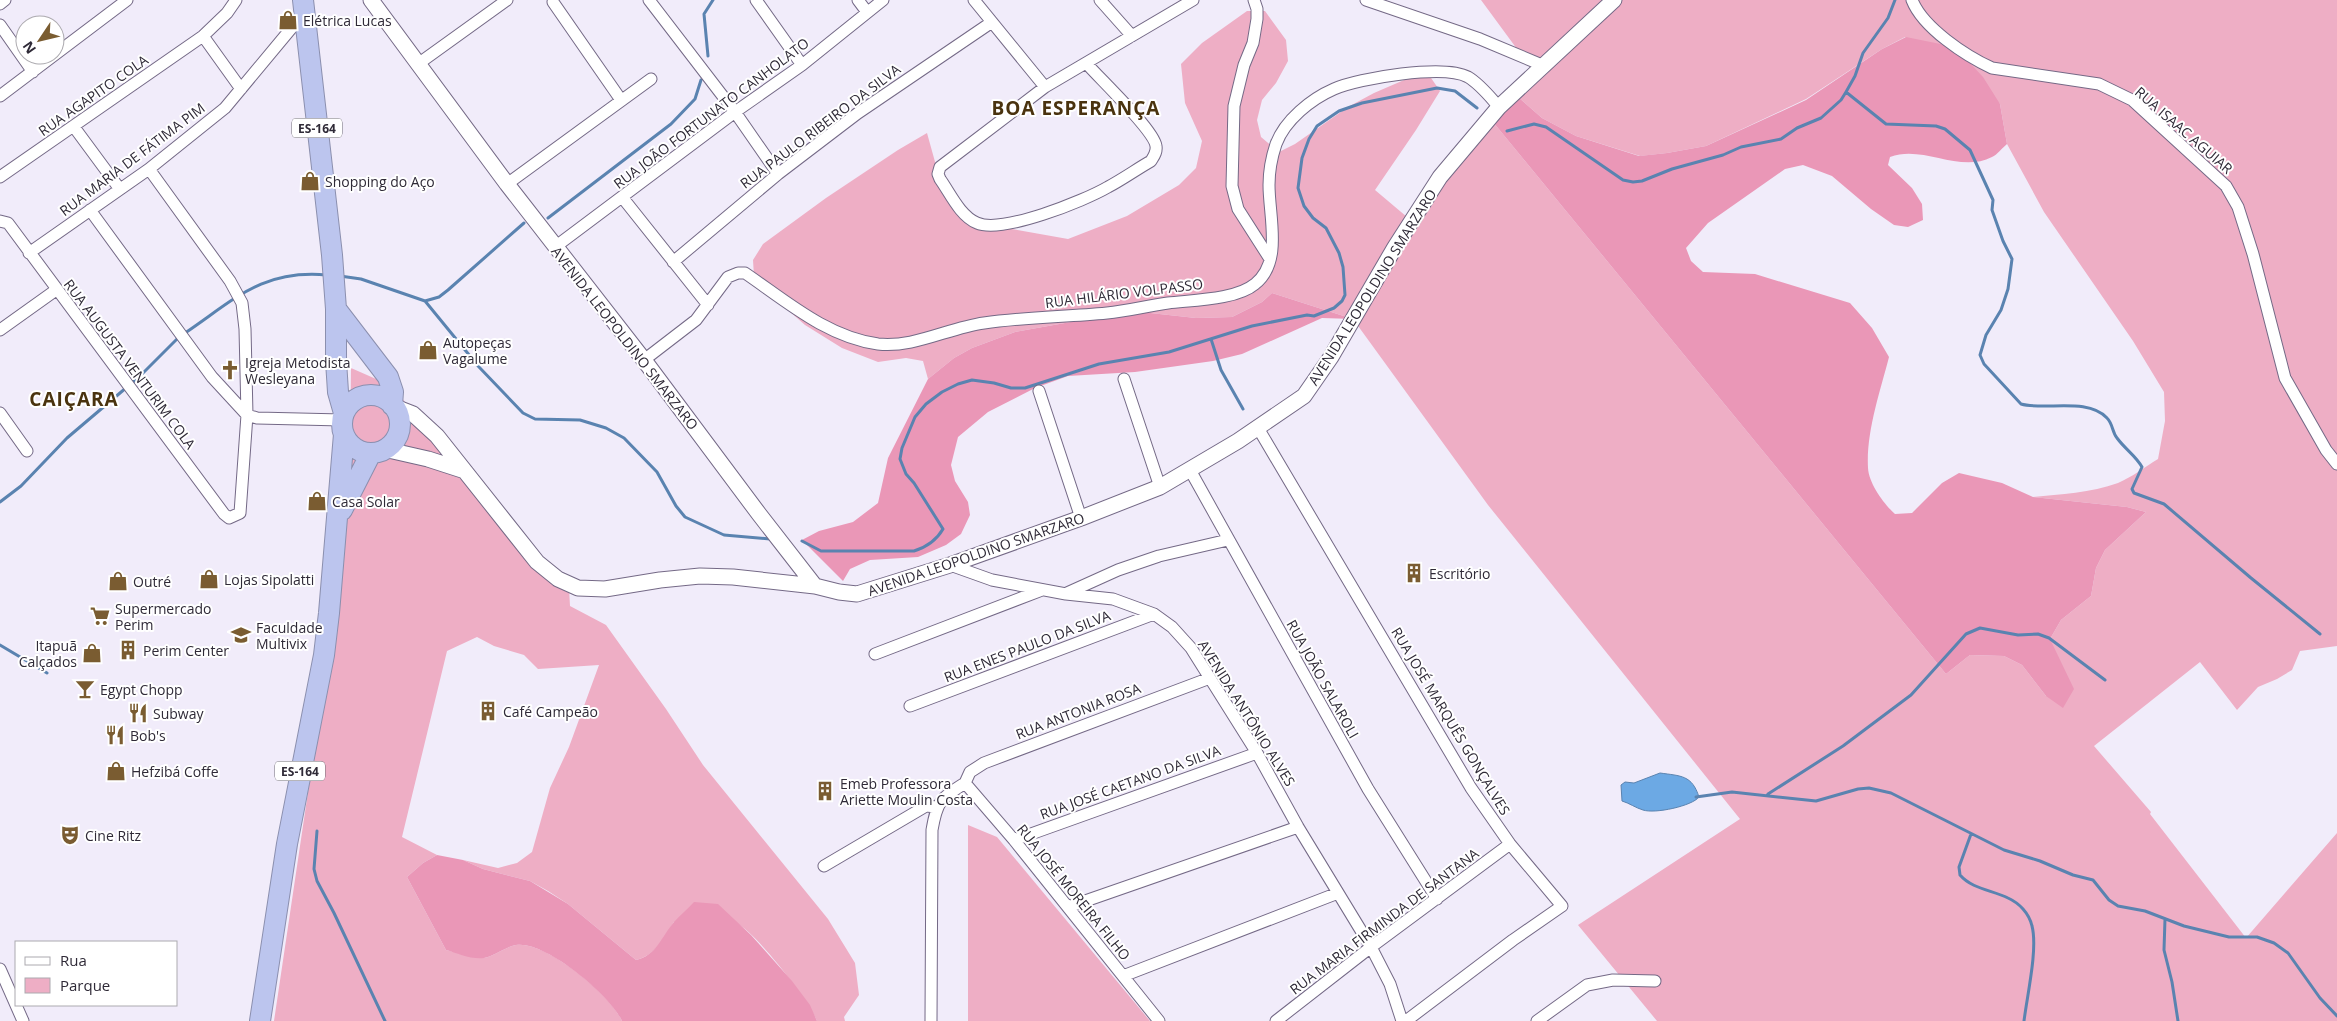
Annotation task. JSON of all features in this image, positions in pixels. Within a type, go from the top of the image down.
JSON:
[{"type":"highway","name":"ES-164","points":[[260,1021],[287,844],[324,655],[329,613],[343,422],[338,392],[332,255],[303,6]]},
{"type":"highway","name":"ES-164","points":[[335,299],[388,377],[393,392],[393,406],[400,420],[395,440],[377,451],[336,521]]},
{"type":"highway","points":[[377,451],[357,449],[343,422],[352,402],[364,396],[378,396],[393,406]]},
{"type":"street","points":[[0,4],[6,0]]},
{"type":"street","points":[[0,96],[127,0]]},
{"type":"street","name":"RUA AGAPITO COLA","points":[[0,177],[203,36],[227,13],[236,0]]},
{"type":"street","name":"AVENIDA LEOPOLDINO SMARZARO","points":[[371,0],[507,184],[644,360],[815,586],[857,594],[950,565],[1082,518],[1160,487],[1258,428],[1304,396],[1315,382],[1395,247],[1440,176],[1499,107],[1614,0]]},
{"type":"street","points":[[418,64],[507,0]]},
{"type":"street","points":[[649,0],[735,112],[778,174]]},
{"type":"street","points":[[756,0],[802,65]]},
{"type":"street","points":[[858,0],[867,12]]},
{"type":"street","name":"RUA JOÃO FORTUNATO CANHOLATO","points":[[555,247],[735,112],[802,65],[882,0]]},
{"type":"street","points":[[974,0],[1045,87]]},
{"type":"street","points":[[1100,0],[1132,36]]},
{"type":"street","points":[[1086,64],[1149,132],[1156,147],[1155,154],[1151,160],[1083,199],[1027,219],[994,226],[975,222],[964,214],[940,179],[938,170],[1045,87],[1192,0]]},
{"type":"street","points":[[1254,0],[1257,9],[1254,35],[1234,106],[1232,186],[1238,209],[1270,259]]},
{"type":"street","points":[[1366,0],[1480,39],[1542,65]]},
{"type":"street","name":"RUA ISAAC AGUIAR","points":[[1912,0],[1917,12],[1928,24],[1977,61],[1992,68],[2099,84],[2132,100],[2226,186],[2238,207],[2253,254],[2285,378],[2326,450],[2337,464]]},
{"type":"street","points":[[553,2],[621,100]]},
{"type":"street","name":"RUA MARIA DE FÁTIMA PIM","points":[[29,253],[119,188],[149,169],[225,108],[303,6]]},
{"type":"street","name":"RUA PAULO RIBEIRO DA SILVA","points":[[673,262],[778,174],[858,113],[992,22]]},
{"type":"street","points":[[0,25],[33,72]]},
{"type":"street","points":[[203,36],[241,89]]},
{"type":"street","name":"RUA HILÁRIO VOLPASSO","points":[[644,360],[696,320],[728,277],[738,273],[745,273],[814,322],[854,338],[876,344],[906,344],[977,324],[1109,312],[1246,291],[1264,276],[1270,259],[1272,235],[1269,183],[1276,144],[1284,129],[1318,97],[1348,84],[1419,72],[1447,71],[1468,77],[1499,107]]},
{"type":"street","points":[[507,184],[650,78]]},
{"type":"street","points":[[74,127],[119,188]]},
{"type":"street","points":[[149,169],[234,288],[240,300],[245,330],[246,415]]},
{"type":"street","points":[[622,197],[708,305]]},
{"type":"street","points":[[90,210],[224,392],[246,415],[343,422]]},
{"type":"street","name":"RUA AUGUSTA VENTURIM COLA","points":[[0,220],[8,223],[131,391],[224,514],[230,518],[240,513],[246,415]]},
{"type":"street","points":[[0,330],[56,290]]},
{"type":"street","points":[[1124,379],[1160,487]]},
{"type":"street","points":[[1039,391],[1082,518]]},
{"type":"street","points":[[393,406],[412,414],[437,436],[462,470],[537,562],[558,579],[578,588],[605,589],[700,576],[742,578],[815,586]]},
{"type":"street","points":[[0,413],[27,451]]},
{"type":"street","name":"RUA JOSÉ MARQUÊS GONÇALVES","points":[[1258,428],[1471,788],[1510,844],[1562,906],[1404,1021]]},
{"type":"street","points":[[377,451],[428,459],[462,470]]},
{"type":"street","name":"RUA JOÃO SALAROLI","points":[[1190,470],[1368,789],[1437,899]]},
{"type":"street","points":[[1066,594],[1118,570],[1159,556],[1228,540]]},
{"type":"street","name":"AVENIDA ANTÔNIO ALVES","points":[[950,565],[992,580],[1066,594],[1112,599],[1154,614],[1172,627],[1191,648],[1257,753],[1298,827],[1371,947],[1390,984],[1404,1021]]},
{"type":"street","points":[[875,654],[1042,590]]},
{"type":"street","name":"RUA ENES PAULO DA SILVA","points":[[910,706],[1154,614]]},
{"type":"street","name":"RUA ANTONIA ROSA","points":[[936,807],[946,795],[965,783],[970,772],[984,763],[1210,678]]},
{"type":"street","name":"RUA JOSÉ CAETANO DA SILVA","points":[[1014,840],[1257,753]]},
{"type":"street","name":"RUA JOSÉ MOREIRA FILHO","points":[[965,783],[1014,840],[1158,1021]]},
{"type":"street","points":[[824,866],[926,806],[936,807],[932,830],[931,1021]]},
{"type":"street","points":[[1068,907],[1298,827]]},
{"type":"street","name":"RUA MARIA FIRMINDA DE SANTANA","points":[[1276,1021],[1371,947],[1510,844]]},
{"type":"street","points":[[1123,976],[1338,893]]},
{"type":"street","points":[[0,968],[15,1003]]},
{"type":"street","points":[[1538,1021],[1587,985],[1613,980],[1655,981]]},
{"type":"street","points":[[16,1006],[23,1021]]},
{"type":"green space","points":[[1481,0],[2337,0],[2337,646],[2300,651],[2292,670],[2258,687],[2237,710],[2200,662],[2094,746],[2151,812],[2150,814],[2246,938],[2337,833],[2337,1021],[1657,1021],[1578,925],[1740,819],[1488,505],[1353,319],[1272,293],[1262,302],[1232,317],[1196,318],[1132,311],[1015,332],[972,348],[954,358],[928,379],[923,361],[906,358],[878,362],[842,348],[805,325],[772,296],[754,276],[753,260],[763,244],[826,198],[927,133],[942,187],[968,225],[1012,229],[1068,239],[1127,216],[1179,185],[1196,168],[1202,141],[1185,103],[1181,64],[1202,43],[1247,11],[1265,11],[1286,40],[1288,61],[1276,83],[1262,100],[1257,120],[1261,137],[1279,152],[1295,144],[1348,107],[1374,93],[1418,74],[1429,75],[1440,91],[1375,190],[1407,217],[1493,122],[1946,674],[1970,655],[2004,656],[2022,665],[2046,696],[2050,639],[2061,620],[2091,596],[2096,568],[2105,550],[2146,512],[2127,507],[2033,497],[2076,493],[2118,483],[2158,459],[2165,421],[2164,392],[2133,341],[2044,212],[2007,144],[2000,104],[1905,37],[1882,49],[1806,99],[1706,146],[1640,156],[1576,136],[1542,118],[1517,96],[1536,75]]},
{"type":"green space","points":[[351,368],[392,386],[442,447],[569,588],[570,606],[606,625],[703,765],[828,919],[855,963],[859,995],[844,1017],[845,1021],[817,1021],[804,998],[781,967],[756,939],[736,923],[716,921],[674,922],[663,940],[654,950],[643,958],[636,960],[568,904],[548,891],[530,881],[483,869],[463,860],[498,868],[517,863],[532,852],[550,788],[569,747],[599,665],[538,669],[524,655],[494,646],[477,637],[447,651],[402,837],[437,855],[423,863],[407,877],[446,950],[480,958],[488,957],[516,945],[528,946],[543,951],[576,971],[591,984],[605,997],[622,1021],[274,1021],[341,570],[350,459]]},
{"type":"green space","points":[[968,825],[997,837],[1150,1021],[968,1021]]},
{"type":"shaded area","points":[[1906,37],[1955,47],[1983,77],[2000,104],[2007,144],[1998,153],[1979,161],[1967,162],[1915,154],[1890,157],[1888,165],[1912,188],[1922,204],[1923,220],[1908,227],[1894,225],[1871,209],[1832,176],[1803,165],[1785,169],[1708,223],[1686,248],[1691,261],[1703,272],[1755,274],[1850,303],[1872,328],[1889,357],[1871,426],[1868,468],[1871,481],[1878,493],[1895,514],[1912,513],[1942,483],[1959,473],[2002,483],[2033,497],[2127,507],[2146,512],[2105,550],[2096,568],[2091,596],[2061,620],[2050,639],[2074,689],[2063,708],[2046,696],[2022,665],[2004,656],[1970,655],[1946,674],[1493,122],[1517,96],[1542,118],[1576,136],[1639,156],[1706,146],[1806,100],[1882,49]]},
{"type":"shaded area","points":[[1272,293],[1353,319],[1322,318],[1242,354],[1213,361],[1135,372],[1068,376],[1035,388],[988,412],[958,437],[951,465],[955,481],[968,502],[970,515],[961,534],[946,545],[918,557],[870,560],[850,569],[843,581],[802,540],[819,531],[853,522],[878,503],[888,458],[928,379],[954,358],[972,348],[1015,332],[1132,311],[1196,318],[1232,317],[1262,302]]},
{"type":"shaded area","points":[[437,855],[463,860],[483,869],[530,881],[568,904],[636,960],[643,958],[654,950],[674,922],[694,902],[718,904],[751,935],[792,981],[810,1005],[817,1021],[622,1021],[605,998],[591,985],[576,972],[543,951],[528,946],[516,945],[488,957],[479,958],[446,950],[407,877],[423,863]]},
{"type":"water","points":[[1660,773],[1685,778],[1693,784],[1699,797],[1681,806],[1656,811],[1643,810],[1622,801],[1621,785],[1625,782],[1634,783]]},
{"type":"waterway","points":[[708,56],[704,14],[713,0]]},
{"type":"waterway","points":[[1507,131],[1534,124],[1546,127],[1623,180],[1633,182],[1642,181],[1672,169],[1723,155],[1741,147],[1781,139],[1797,128],[1821,118],[1841,100],[1855,76],[1863,53],[1888,18],[1895,0]]},
{"type":"waterway","points":[[548,218],[671,124],[695,99],[701,80]]},
{"type":"waterway","points":[[802,541],[821,551],[914,551],[923,548],[934,540],[943,529],[914,483],[906,474],[900,459],[902,448],[915,417],[926,404],[942,392],[958,384],[972,380],[1011,388],[1025,388],[1099,364],[1169,352],[1252,326],[1307,315],[1314,316],[1334,308],[1342,301],[1345,295],[1343,267],[1339,253],[1326,228],[1313,218],[1304,206],[1298,188],[1302,158],[1309,139],[1317,126],[1339,111],[1362,103],[1437,88],[1455,91],[1477,108]]},
{"type":"waterway","points":[[1846,92],[1886,124],[1936,126],[1945,129],[1970,150],[1993,200],[1992,210],[2003,241],[2012,259],[2008,289],[2001,310],[1986,335],[1980,355],[1984,364],[2021,404],[2031,406],[2077,406],[2099,412],[2107,418],[2117,438],[2142,467],[2132,489],[2134,493],[2164,504],[2320,634]]},
{"type":"waterway","points":[[425,301],[439,297],[448,290],[524,223]]},
{"type":"waterway","points":[[185,333],[234,299],[266,282],[304,274],[327,275]]},
{"type":"waterway","points":[[340,276],[361,279],[425,301],[479,367],[523,413],[535,419],[580,420],[606,428],[624,438],[657,472],[676,506],[685,517],[724,535],[770,539]]},
{"type":"waterway","points":[[0,502],[21,486],[67,438],[140,376],[179,337]]},
{"type":"waterway","points":[[1211,339],[1221,370],[1243,409]]},
{"type":"waterway","points":[[1768,794],[1843,746],[1911,695],[1966,634],[1980,628],[2018,635],[2038,634],[2049,638],[2105,680]]},
{"type":"waterway","points":[[0,645],[47,673]]},
{"type":"waterway","points":[[1696,797],[1732,792],[1816,801],[1858,789],[1869,788],[1891,793],[2004,850],[2040,861],[2073,875],[2093,880],[2109,900],[2118,906],[2145,911],[2184,926],[2229,937],[2257,937],[2274,943],[2288,953],[2320,998],[2337,1016]]},
{"type":"waterway","points":[[317,831],[314,869],[317,881],[385,1021]]},
{"type":"waterway","points":[[1971,834],[1959,867],[1960,875],[1976,886],[2012,900],[2023,909],[2031,921],[2034,947],[2024,1021]]},
{"type":"waterway","points":[[2165,919],[2164,950],[2172,982],[2178,1021]]},
{"type":"place","name":"Elétrica Lucas","points":[[288,20]]},
{"type":"place","name":"Shopping do Aço","points":[[310,181]]},
{"type":"place","name":"Autopeças Vagalume","points":[[428,350]]},
{"type":"place","name":"Igreja Metodista Wesleyana","points":[[230,370]]},
{"type":"place","name":"Casa Solar","points":[[317,501]]},
{"type":"place","name":"Escritório","points":[[1414,573]]},
{"type":"place","name":"Lojas Sipolatti","points":[[209,579]]},
{"type":"place","name":"Outré","points":[[118,581]]},
{"type":"place","name":"Supermercado Perim","points":[[100,616]]},
{"type":"place","name":"Faculdade Multivix","points":[[241,635]]},
{"type":"place","name":"Perim Center","points":[[128,650]]},
{"type":"place","name":"Itapuã Calçados","points":[[92,653]]},
{"type":"place","name":"Egypt Chopp","points":[[85,689]]},
{"type":"place","name":"Café Campeão","points":[[488,711]]},
{"type":"place","name":"Subway","points":[[138,713]]},
{"type":"place","name":"Bob's","points":[[115,735]]},
{"type":"place","name":"Hefzibá Coffe","points":[[116,771]]},
{"type":"place","name":"Emeb Professora Ariette Moulin Costa","points":[[825,791]]},
{"type":"place","name":"Cine Ritz","points":[[70,835]]},
{"type":"district","name":"BOA ESPERANÇA","points":[[1076,108]]},
{"type":"district","name":"CAIÇARA","points":[[74,399]]}]
